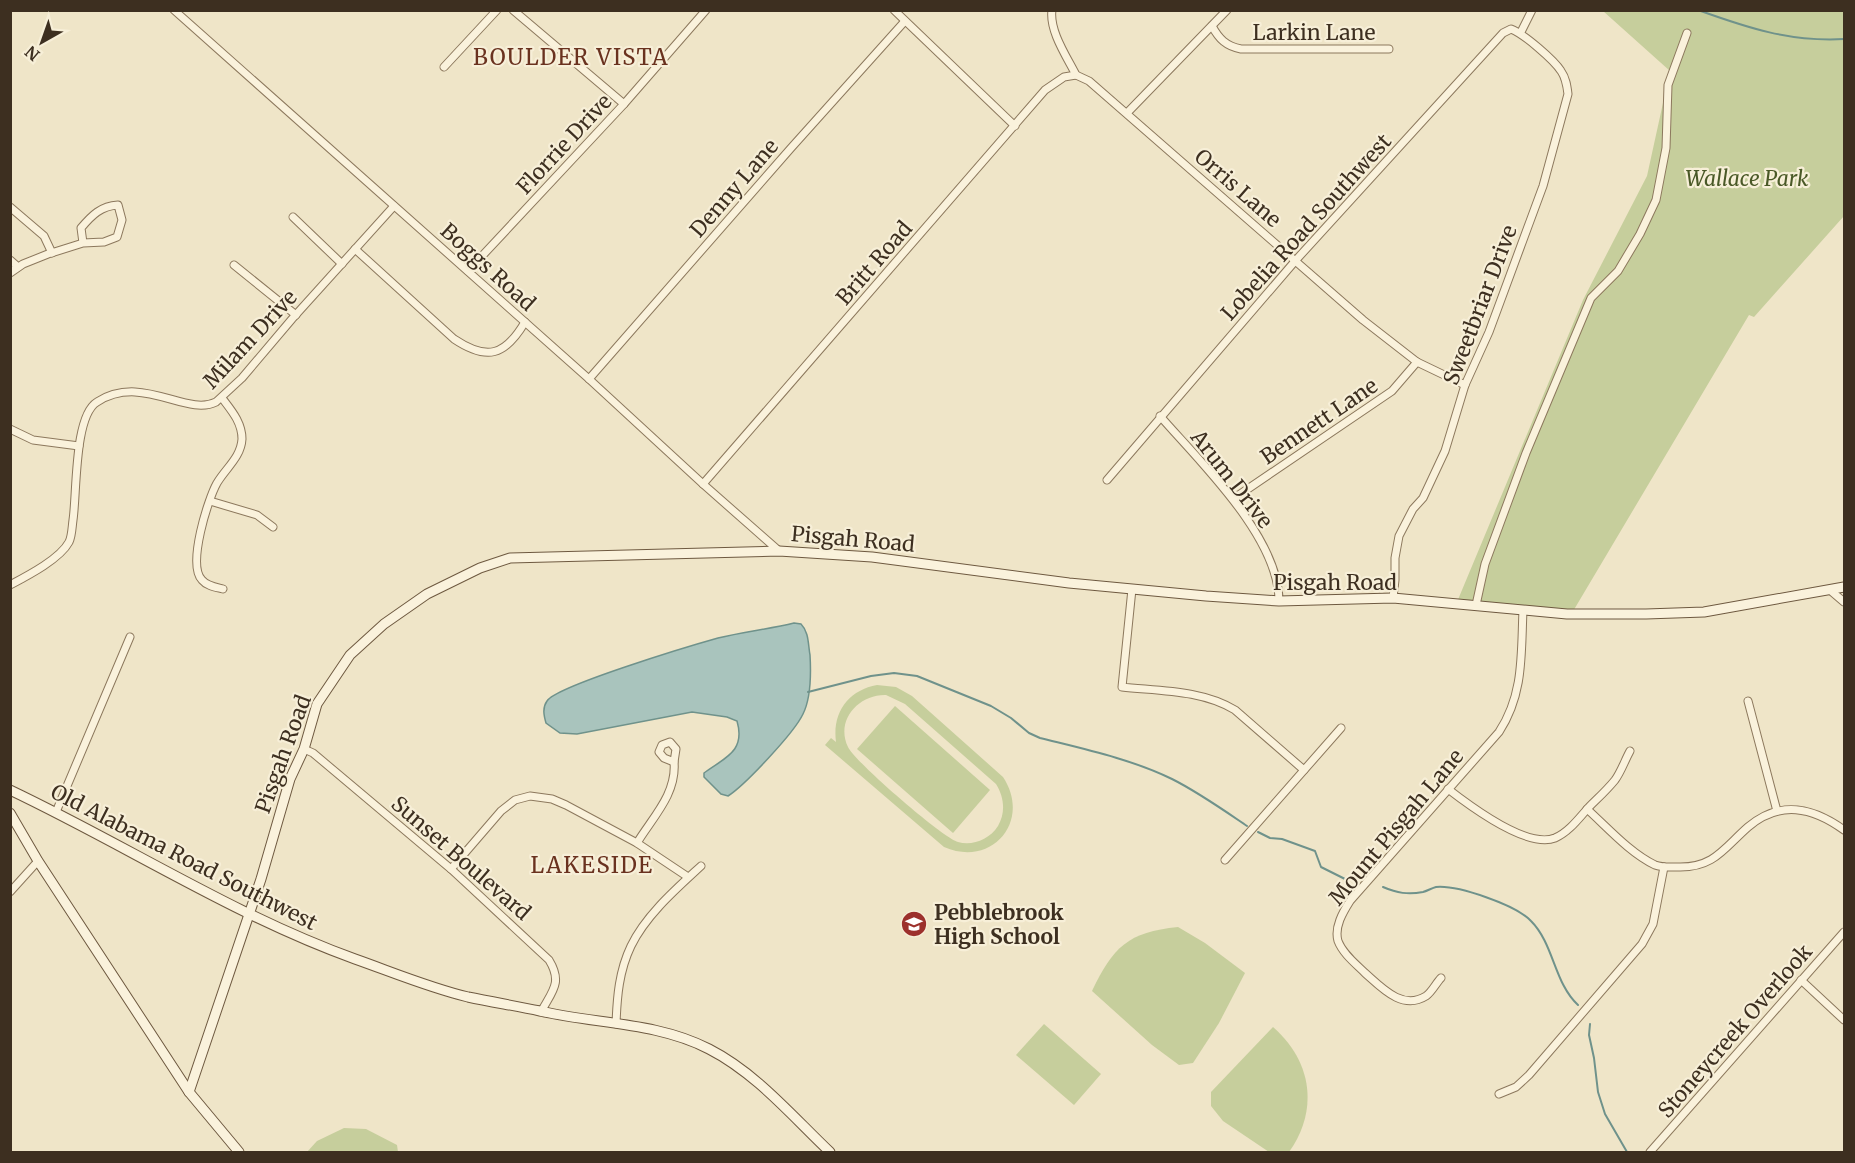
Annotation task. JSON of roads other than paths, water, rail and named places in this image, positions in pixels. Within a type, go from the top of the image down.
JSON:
[{"type":"street","points":[[444,67],[497,10]]},
{"type":"street","points":[[513,10],[624,104]]},
{"type":"street","name":"Florrie Drive","points":[[468,271],[624,104],[706,10]]},
{"type":"street","points":[[894,10],[1015,126]]},
{"type":"street","points":[[1052,10],[1057,36],[1076,75]]},
{"type":"street","points":[[1127,113],[1227,10]]},
{"type":"street","points":[[1521,32],[1532,10]]},
{"type":"street","name":"Boggs Road","points":[[179,12],[779,550]]},
{"type":"street","name":"Denny Lane","points":[[589,379],[905,21]]},
{"type":"street","name":"Larkin Lane","points":[[1212,26],[1222,41],[1241,49],[1389,49]]},
{"type":"street","name":"Lobelia Road Southwest","points":[[1107,480],[1296,260],[1503,33],[1511,28],[1521,32]]},
{"type":"street","name":"Sweetbriar Drive","points":[[1393,598],[1395,558],[1399,536],[1413,509],[1423,498],[1445,450],[1465,385],[1489,332],[1543,186],[1568,94],[1561,71],[1521,32]]},
{"type":"street","points":[[1476,605],[1485,564],[1526,453],[1591,298],[1618,271],[1640,234],[1656,200],[1666,148],[1668,85],[1687,33]]},
{"type":"street","name":"Orris Lane","points":[[1076,75],[1089,81],[1127,113],[1363,320],[1417,362],[1465,385]]},
{"type":"street","name":"Britt Road","points":[[704,484],[1045,90],[1064,77],[1076,75]]},
{"type":"street","points":[[10,273],[18,267],[52,253],[83,243],[104,242],[117,237],[122,220],[118,205],[101,208],[89,218],[81,228],[83,243]]},
{"type":"street","name":"Milam Drive","points":[[10,585],[32,573],[60,552],[70,540],[79,446],[90,407],[113,394],[130,391],[195,404],[211,404],[222,398],[394,206]]},
{"type":"street","points":[[10,207],[44,236],[52,253]]},
{"type":"street","points":[[293,217],[342,264]]},
{"type":"street","points":[[355,249],[454,339],[472,350],[480,353],[497,351],[512,340],[525,322]]},
{"type":"street","points":[[10,260],[18,267]]},
{"type":"street","points":[[234,265],[296,315]]},
{"type":"street","name":"Bennett Lane","points":[[1233,499],[1392,391],[1417,362]]},
{"type":"street","points":[[222,398],[235,415],[242,438],[236,458],[218,482],[210,501],[196,553],[196,565],[197,573],[202,580],[211,586],[223,589]]},
{"type":"street","name":"Arum Drive","points":[[1160,416],[1233,499],[1267,550],[1275,571],[1279,601]]},
{"type":"street","points":[[10,429],[33,440],[79,446]]},
{"type":"street","points":[[210,501],[257,515],[273,526]]},
{"type":"street","name":"Pisgah Road","points":[[189,1092],[261,879],[290,779],[304,748],[317,704],[350,655],[384,624],[427,594],[480,568],[510,558],[779,550],[872,557],[1132,589],[1279,601],[1393,598],[1567,614],[1704,612],[1845,587]]},
{"type":"street","points":[[1132,589],[1122,687],[1201,696],[1226,705],[1304,770]]},
{"type":"street","points":[[1830,590],[1845,602]]},
{"type":"street","name":"Mount Pisgah Lane","points":[[1441,978],[1427,996],[1413,1000],[1399,999],[1388,994],[1351,960],[1338,940],[1341,915],[1508,719],[1520,683],[1523,610]]},
{"type":"street","points":[[56,812],[130,637]]},
{"type":"street","points":[[1748,701],[1777,811]]},
{"type":"street","points":[[1225,860],[1341,728]]},
{"type":"street","name":"Sunset Boulevard","points":[[304,748],[313,753],[451,869],[549,960],[555,970],[556,983],[541,1012]]},
{"type":"street","points":[[1448,789],[1474,808],[1502,824],[1531,838],[1544,841],[1557,838],[1571,827],[1616,778],[1630,751]]},
{"type":"street","points":[[637,843],[663,804],[675,772],[674,762]]},
{"type":"street","name":"Old Alabama Road Southwest","points":[[10,790],[248,914],[302,939],[466,996],[671,1035],[708,1048],[760,1085],[830,1152]]},
{"type":"street","points":[[451,869],[501,811],[515,800],[525,796],[541,796],[552,799],[637,843],[688,877]]},
{"type":"street","points":[[1587,809],[1638,854],[1664,867],[1686,868],[1712,860],[1723,853],[1746,828],[1760,818],[1777,811],[1801,809],[1816,813],[1845,830]]},
{"type":"street","points":[[10,813],[38,861],[189,1092],[239,1152]]},
{"type":"street","points":[[10,892],[38,861]]},
{"type":"street","points":[[616,1024],[620,978],[631,946],[648,921],[701,866]]},
{"type":"street","points":[[1499,1094],[1516,1087],[1528,1076],[1642,944],[1653,924],[1664,867]]},
{"type":"street","name":"Stoneycreek Overlook","points":[[1650,1152],[1845,932]]},
{"type":"street","points":[[1801,980],[1845,1020]]},
{"type":"water","points":[[794,623],[804,627],[810,655],[809,693],[806,708],[798,723],[780,745],[746,781],[728,796],[721,794],[704,777],[704,773],[726,758],[736,747],[739,732],[737,721],[727,717],[692,712],[577,734],[560,733],[546,723],[544,709],[547,701],[556,694],[598,676],[718,638]]},
{"type":"waterway","points":[[1698,10],[1734,23],[1787,36],[1844,39]]},
{"type":"waterway","points":[[808,692],[871,676],[894,673],[917,676],[991,706],[1011,718],[1029,733],[1040,738],[1124,760],[1172,779],[1201,795],[1247,826]]},
{"type":"waterway","points":[[1258,832],[1270,838],[1282,839],[1315,851],[1321,867],[1347,880]]},
{"type":"waterway","points":[[1383,887],[1407,893],[1423,892],[1436,887],[1458,889],[1486,897],[1524,915],[1539,930],[1564,986],[1578,1005]]},
{"type":"waterway","points":[[1590,1024],[1589,1035],[1598,1092],[1605,1114],[1627,1152]]},
{"type":"place","name":"Pebblebrook High School","points":[[914,924]]},
{"type":"district","name":"BOULDER VISTA","points":[[571,57]]},
{"type":"district","name":"LAKESIDE","points":[[592,865]]},
{"type":"park label","name":"Wallace Park","points":[[1747,178]]}]
